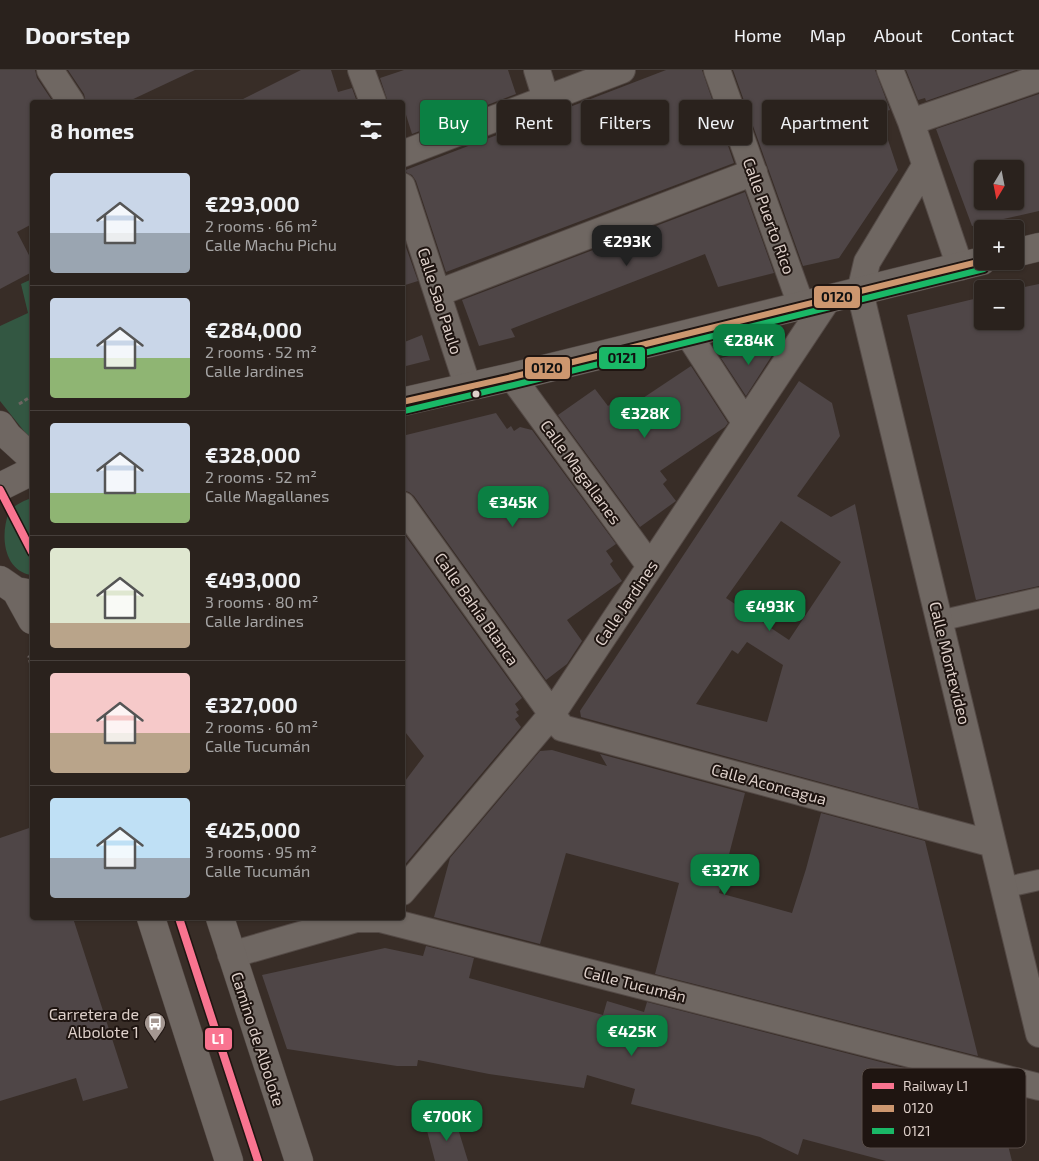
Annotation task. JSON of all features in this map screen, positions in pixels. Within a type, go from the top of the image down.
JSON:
[{"type":"street","points":[[50,70],[70,100]]},
{"type":"street","points":[[361,70],[372,100]]},
{"type":"street","points":[[537,70],[546,99]]},
{"type":"street","points":[[405,153],[622,70]]},
{"type":"street","name":"Calle Puerto Rico","points":[[717,70],[801,305]]},
{"type":"street","points":[[405,401],[512,377],[971,264],[925,166],[911,122],[890,70]]},
{"type":"street","points":[[911,122],[1039,78]]},
{"type":"street","points":[[860,292],[867,262],[925,166]]},
{"type":"street","points":[[438,293],[754,172]]},
{"type":"street","name":"Calle Sao Paulo","points":[[405,195],[468,387]]},
{"type":"street","points":[[1024,251],[1039,247]]},
{"type":"street","name":"Calle Montevideo","points":[[860,292],[1039,1034]]},
{"type":"street","name":"Calle Jardines","points":[[405,888],[552,714],[828,299]]},
{"type":"street","points":[[688,334],[745,422]]},
{"type":"street","name":"Calle Magallanes","points":[[512,377],[650,566]]},
{"type":"street","points":[[0,426],[30,456]]},
{"type":"street","points":[[0,487],[30,473]]},
{"type":"street","name":"Calle Bahía Blanca","points":[[405,509],[552,714]]},
{"type":"street","points":[[16,588],[30,616]]},
{"type":"street","points":[[939,621],[1039,598]]},
{"type":"street","name":"Calle Aconcagua","points":[[552,714],[562,728],[993,844]]},
{"type":"street","points":[[1004,888],[1039,880]]},
{"type":"street","points":[[153,920],[229,1161]]},
{"type":"street","name":"Camino de Albolote","points":[[221,920],[299,1161]]},
{"type":"street","name":"Calle Tucumán","points":[[231,954],[352,920]]},
{"type":"street","name":"Calle Tucumán","points":[[389,920],[965,1068]]},
{"type":"street","name":"Calle Tucumán","points":[[1026,1084],[1039,1087]]},
{"type":"green space","points":[[30,280],[30,438],[0,401],[0,326],[28,313],[21,284]]},
{"type":"green space","points":[[30,499],[30,574],[15,567],[6,550],[6,521],[9,512],[18,504]]},
{"type":"building","points":[[0,70],[35,70],[37,78],[52,100],[30,100],[30,225],[17,232],[30,257],[30,273],[0,289]]},
{"type":"building","points":[[68,70],[195,70],[131,100],[86,100],[84,94]]},
{"type":"building","points":[[301,70],[331,70],[338,92],[352,88],[356,100],[241,100]]},
{"type":"building","points":[[404,70],[508,70],[516,94],[487,105],[487,100],[420,100],[420,131],[412,134],[405,112],[405,100],[387,100],[380,78]]},
{"type":"building","points":[[666,70],[702,70],[712,100],[679,100],[679,145],[728,145],[734,163],[446,272],[416,181],[412,175],[405,170],[471,145],[487,145],[487,139],[497,135],[497,145],[571,145],[571,106],[581,103],[581,145],[669,145],[669,100],[588,100]]},
{"type":"building","points":[[733,70],[875,70],[886,100],[762,100],[762,145],[887,145],[887,137],[898,170],[839,258],[803,266],[752,123],[752,100],[744,100]]},
{"type":"building","points":[[906,70],[1016,70],[926,101],[925,98],[918,100]]},
{"type":"building","points":[[1039,94],[1039,211],[999,220],[974,220],[974,226],[972,226],[936,129]]},
{"type":"building","points":[[745,192],[774,273],[718,287],[705,254],[511,329],[515,337],[479,346],[462,300]]},
{"type":"building","points":[[405,244],[418,281],[405,285]]},
{"type":"building","points":[[1039,284],[1039,586],[976,600],[907,315],[974,299],[974,330],[1024,330],[1024,287]]},
{"type":"building","points":[[422,335],[430,360],[405,366],[405,342]]},
{"type":"building","points":[[780,343],[746,396],[721,358]]},
{"type":"building","points":[[691,366],[728,423],[725,427],[660,471],[667,480],[663,484],[676,501],[640,527],[558,415],[595,389],[608,406],[611,403],[619,414]]},
{"type":"building","points":[[799,381],[832,403],[840,436],[797,496],[831,517],[855,504],[919,809],[581,717],[580,711]],"holes":[[[781,521],[841,562],[789,640],[726,598]],[[747,642],[783,665],[767,722],[696,704],[732,650],[738,654]]]},
{"type":"building","points":[[496,413],[507,429],[511,426],[514,431],[520,427],[532,430],[616,544],[606,551],[613,561],[610,564],[622,581],[567,620],[582,641],[567,664],[546,680],[414,496],[405,491],[405,435]]},
{"type":"building","points":[[405,535],[522,698],[515,704],[519,710],[516,712],[519,716],[515,719],[521,727],[405,864],[405,781],[424,756],[405,732]]},
{"type":"building","points":[[552,750],[607,766],[600,754],[745,793],[719,893],[792,913],[821,813],[925,841],[978,1056],[655,974],[679,883],[566,853],[540,944],[434,917],[450,858],[540,751]]},
{"type":"building","points":[[30,828],[30,920],[74,920],[128,1088],[83,1101],[76,1078],[0,1101],[0,838]]},
{"type":"building","points":[[426,946],[474,958],[469,978],[603,1015],[607,1001],[644,1012],[647,1002],[904,1068],[862,1068],[862,1148],[1009,1148],[1012,1161],[886,1161],[803,1139],[798,1155],[760,1137],[631,1104],[635,1089],[587,1075],[584,1088],[489,1074],[418,1060],[417,1066],[397,1066],[287,1049],[262,975],[385,948],[423,956]]},
{"type":"building","points":[[455,1119],[468,1161],[435,1161],[426,1127]]},
{"type":"rail line","name":"L1","points":[[0,490],[30,548]]},
{"type":"rail line","name":"L1","points":[[180,920],[258,1161]]},
{"type":"transit line","name":"0120","points":[[405,401],[512,377],[974,263]]},
{"type":"transit line","name":"0121","points":[[405,411],[980,270]]},
{"type":"place","name":"Carretera de Albolote 1","points":[[155,1042]]}]
